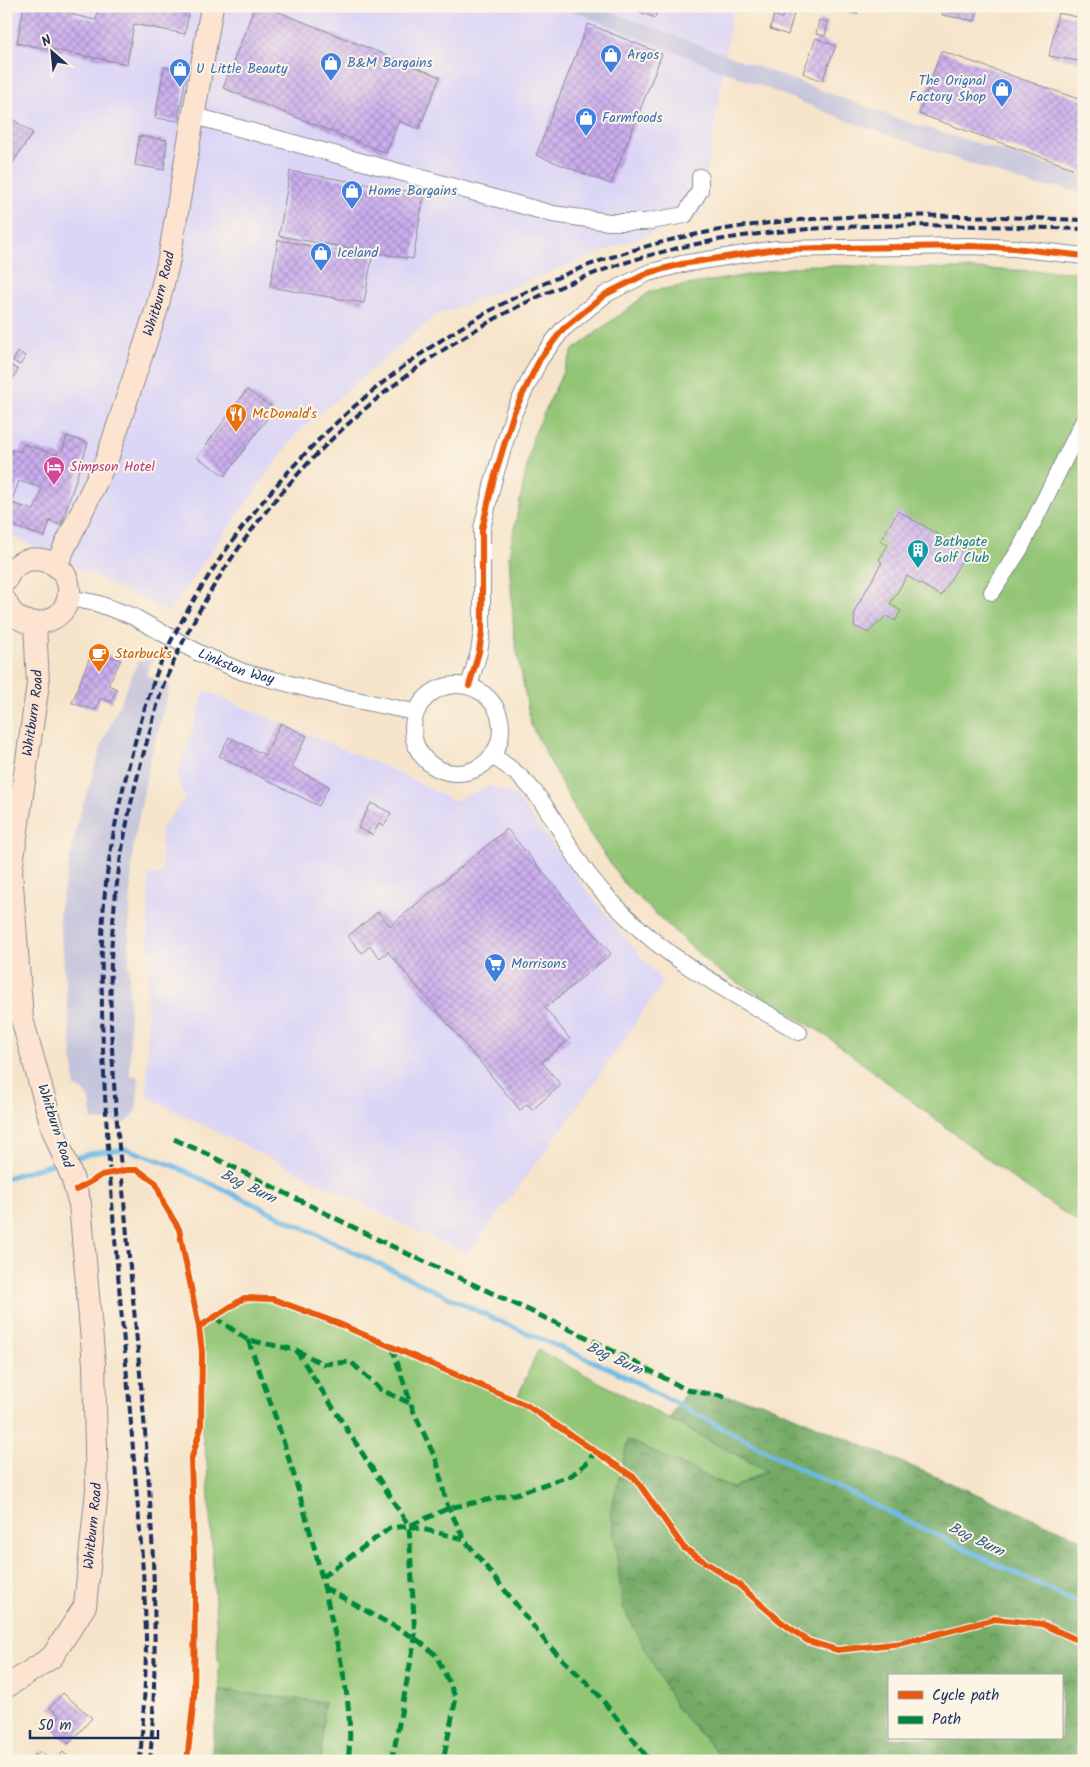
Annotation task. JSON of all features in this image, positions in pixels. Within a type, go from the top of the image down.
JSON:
[{"type":"main road","name":"Whitburn Road","points":[[56,565],[107,459],[148,339],[169,259],[195,116],[212,6]]},
{"type":"main road","points":[[6,580],[15,567],[24,561],[35,558],[46,560],[56,565],[67,579],[69,598],[60,614],[53,619],[36,624],[25,622],[15,616],[6,602]]},
{"type":"main road","name":"Whitburn Road","points":[[6,1686],[52,1657],[85,1606],[97,1490],[94,1364],[80,1204],[72,1177],[55,1136],[22,1019],[11,871],[38,684],[36,624]]},
{"type":"street","points":[[195,116],[484,197],[553,214],[609,222],[645,222],[685,215],[700,190],[700,177]]},
{"type":"street","points":[[469,686],[479,652],[482,632],[482,530],[493,482],[514,412],[540,359],[563,330],[606,294],[648,273],[682,264],[776,249],[970,246],[1014,248],[1084,256]]},
{"type":"street","points":[[992,592],[1020,549],[1084,420]]},
{"type":"street","name":"Linkston Way","points":[[69,598],[96,603],[132,616],[199,653],[243,672],[337,696],[414,712]]},
{"type":"street","points":[[456,684],[469,686],[488,698],[499,715],[501,730],[499,744],[492,756],[481,766],[467,772],[452,773],[438,769],[427,762],[418,752],[413,739],[414,712],[431,693],[443,687],[456,684]]},
{"type":"street","points":[[492,756],[510,766],[538,794],[556,820],[579,861],[600,888],[652,940],[704,976],[799,1032]]},
{"type":"shaded area","points":[[6,6],[733,6],[701,214],[435,316],[296,434],[168,612],[6,533]]},
{"type":"shaded area","points":[[561,6],[595,6],[904,121],[1084,176],[1084,194],[1058,187],[1034,186],[854,123]]},
{"type":"shaded area","points":[[154,658],[146,675],[170,686],[149,764],[133,848],[129,930],[130,1075],[139,1077],[136,1112],[126,1123],[92,1120],[91,1105],[88,1098],[84,1091],[75,1087],[59,911],[78,820],[103,742],[138,662]]},
{"type":"shaded area","points":[[205,691],[395,771],[454,801],[489,786],[516,796],[577,879],[663,983],[562,1129],[468,1253],[429,1237],[147,1097],[148,875],[162,873],[161,829],[186,797],[177,777]]},
{"type":"green space","points":[[809,265],[1084,272],[1084,1226],[1019,1183],[824,1034],[714,968],[626,886],[583,824],[531,725],[514,636],[509,554],[533,437],[573,350],[651,291]]},
{"type":"green space","points":[[244,1298],[273,1299],[337,1323],[516,1401],[538,1350],[767,1470],[733,1488],[628,1440],[676,1707],[725,1761],[321,1761],[324,1702],[220,1691],[207,1462],[201,1428],[199,1327]]},
{"type":"green space","points":[[687,1390],[761,1402],[1084,1540],[1084,1761],[725,1761],[676,1707],[623,1607],[611,1511],[628,1440],[733,1488],[767,1471],[669,1419]]},
{"type":"green space","points":[[220,1691],[324,1702],[321,1761],[210,1761]]},
{"type":"building","points":[[24,6],[75,6],[73,15],[96,20],[99,6],[190,6],[185,34],[134,24],[127,64],[17,43]]},
{"type":"building","name":"B&M Bargains","points":[[255,6],[264,6],[440,77],[419,129],[399,121],[386,153],[223,88]]},
{"type":"building","points":[[642,6],[659,6],[655,18],[640,12]]},
{"type":"building","points":[[821,6],[859,6],[857,14]]},
{"type":"building","points":[[943,6],[978,6],[975,21],[942,15]]},
{"type":"building","points":[[785,7],[795,10],[788,35],[770,29],[774,15],[782,18]]},
{"type":"building","points":[[1079,9],[1084,10],[1084,62],[1049,56],[1058,13],[1077,17]]},
{"type":"building","points":[[819,20],[828,22],[825,36],[816,34]]},
{"type":"building","points":[[588,24],[662,54],[611,184],[536,155]]},
{"type":"building","points":[[816,38],[836,46],[822,81],[803,73]]},
{"type":"building","name":"The Orignal Factory Shop","points":[[941,51],[1084,101],[1084,172],[919,114]]},
{"type":"building","points":[[164,67],[187,71],[178,121],[155,118]]},
{"type":"building","points":[[6,115],[33,133],[6,173]]},
{"type":"building","points":[[139,136],[167,140],[164,170],[135,165]]},
{"type":"building","name":"Home Bargains","points":[[290,171],[424,194],[413,259],[279,236]]},
{"type":"building","name":"Iceland","points":[[278,240],[372,257],[364,303],[270,287]]},
{"type":"building","points":[[18,352],[26,356],[20,365],[13,361]]},
{"type":"building","points":[[11,365],[18,370],[12,380],[6,376]]},
{"type":"building","name":"McDonald's","points":[[247,390],[274,409],[225,476],[197,457]]},
{"type":"building","name":"Simpson Hotel","points":[[67,436],[88,443],[61,525],[50,521],[45,537],[6,524],[6,455],[10,457],[12,450],[20,452],[23,444],[61,456]],"holes":[[[19,481],[42,488],[34,510],[11,503]]]},
{"type":"building","name":"Bathgate Golf Club","points":[[898,511],[967,551],[941,596],[907,576],[890,604],[901,611],[895,621],[886,616],[868,633],[854,626],[855,610],[882,562],[879,560],[888,545],[880,541]]},
{"type":"building","name":"Starbucks","points":[[93,649],[121,660],[108,685],[117,689],[111,702],[100,698],[96,710],[72,703]]},
{"type":"building","points":[[281,723],[307,736],[291,767],[329,786],[319,806],[219,756],[229,737],[265,755]]},
{"type":"building","points":[[371,803],[391,813],[384,826],[379,823],[373,835],[358,828]]},
{"type":"building","name":"Morrisons","points":[[507,829],[611,954],[545,1008],[570,1039],[542,1062],[561,1085],[532,1110],[527,1104],[520,1110],[388,952],[380,958],[370,946],[362,953],[348,936],[378,912],[390,926]]},
{"type":"building","points":[[63,1693],[92,1718],[69,1744],[50,1727],[60,1716],[50,1708]]},
{"type":"building","points":[[40,1751],[50,1761],[30,1761]]},
{"type":"building","points":[[63,1752],[72,1761],[54,1761]]},
{"type":"waterway","name":"Bog Burn","points":[[70,1159],[97,1152],[127,1149],[172,1165],[490,1317],[613,1370],[808,1473],[1084,1606]]},
{"type":"waterway","points":[[6,1178],[59,1162]]},
{"type":"railway","points":[[140,1761],[146,1639],[142,1550],[107,1137],[102,1007],[103,915],[109,859],[119,804],[140,724],[157,671],[166,651],[213,569],[262,502],[318,441],[380,385],[447,337],[519,296],[595,263],[675,239],[725,229],[776,222],[879,216],[982,216],[1084,220]]},
{"type":"railway","points":[[150,1761],[155,1621],[153,1550],[149,1480],[113,1069],[111,1036],[112,937],[117,885],[130,807],[159,698],[166,679],[205,602],[252,529],[308,463],[371,404],[441,352],[516,308],[595,273],[678,248],[727,238],[778,232],[829,228],[931,225],[1084,229]]},
{"type":"marked path","points":[[174,1139],[387,1244],[586,1337],[687,1390],[726,1397]]},
{"type":"marked path","points":[[214,1317],[248,1340],[296,1350],[409,1526],[464,1539],[550,1647],[597,1693],[650,1761]]},
{"type":"marked path","points":[[248,1340],[296,1482],[325,1590],[349,1710],[348,1761]]},
{"type":"marked path","points":[[392,1347],[413,1410],[437,1462],[446,1502],[464,1539]]},
{"type":"marked path","points":[[296,1350],[323,1364],[351,1362],[381,1390],[410,1403]]},
{"type":"marked path","points":[[322,1577],[390,1528],[409,1526],[449,1508],[516,1494],[572,1475],[589,1461],[594,1452]]},
{"type":"marked path","points":[[392,1761],[415,1638],[409,1526]]},
{"type":"marked path","points":[[325,1588],[415,1638],[436,1655],[456,1698],[443,1761]]},
{"type":"cycle path","points":[[469,686],[479,652],[482,632],[482,529],[493,482],[514,412],[540,359],[563,329],[606,294],[648,273],[682,264],[776,249],[970,246],[1014,248],[1084,256]]},
{"type":"cycle path","points":[[76,1190],[102,1175],[127,1170],[138,1170],[156,1183],[164,1204],[179,1229],[199,1327],[202,1352],[201,1428],[191,1460],[195,1589],[194,1697],[187,1761]]},
{"type":"cycle path","points":[[199,1327],[244,1298],[273,1299],[337,1323],[526,1405],[635,1478],[684,1548],[738,1584],[780,1621],[808,1641],[837,1650],[903,1643],[995,1619],[1042,1624],[1084,1643]]},
{"type":"place","name":"Argos","points":[[611,74]]},
{"type":"place","name":"B&M Bargains","points":[[331,82]]},
{"type":"place","name":"U Little Beauty","points":[[180,88]]},
{"type":"place","name":"The Orignal Factory Shop","points":[[1002,108]]},
{"type":"place","name":"Farmfoods","points":[[586,137]]},
{"type":"place","name":"Home Bargains","points":[[352,210]]},
{"type":"place","name":"Iceland","points":[[321,272]]},
{"type":"place","name":"McDonald's","points":[[236,433]]},
{"type":"place","name":"Simpson Hotel","points":[[54,486]]},
{"type":"place","name":"Bathgate Golf Club","points":[[918,569]]},
{"type":"place","name":"Starbucks","points":[[99,673]]},
{"type":"place","name":"Morrisons","points":[[495,983]]}]
